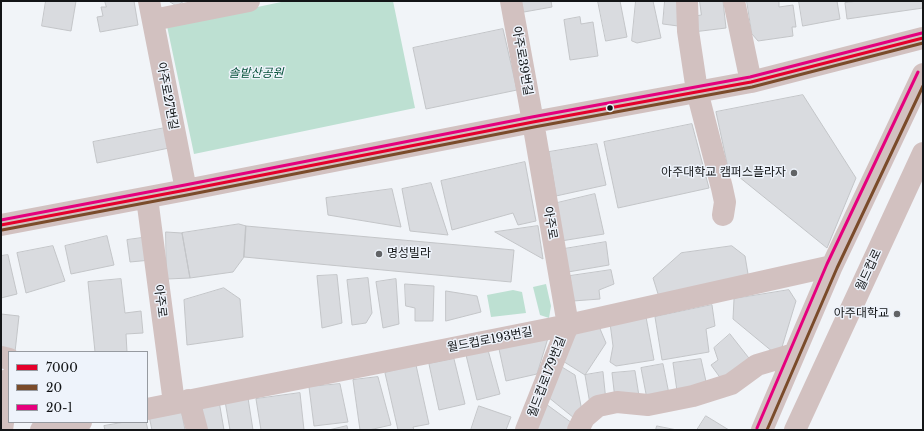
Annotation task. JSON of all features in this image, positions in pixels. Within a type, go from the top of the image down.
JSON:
[{"type":"street","points":[[151,11],[248,1]]},
{"type":"street","name":"아주로39번길","points":[[511,1],[533,122]]},
{"type":"street","points":[[686,1],[688,32],[697,91],[725,202],[723,215]]},
{"type":"street","points":[[734,1],[751,82]]},
{"type":"street","name":"아주로27번길","points":[[151,11],[186,190]]},
{"type":"street","points":[[1,225],[147,198],[533,122],[751,82],[923,38]]},
{"type":"street","points":[[762,430],[832,266],[923,74]]},
{"type":"street","name":"아주로","points":[[533,122],[568,325]]},
{"type":"street","name":"월드컵로","points":[[795,430],[923,153]]},
{"type":"street","name":"아주로","points":[[147,198],[182,402]]},
{"type":"street","name":"월드컵로193번길","points":[[148,409],[568,325],[832,266]]},
{"type":"street","name":"월드컵로179번길","points":[[526,430],[568,325]]},
{"type":"street","points":[[578,430],[584,418],[598,406],[617,402],[648,405],[694,396],[731,384],[757,365],[794,354]]},
{"type":"street","points":[[2,430],[8,386]]},
{"type":"street","points":[[182,402],[197,430]]},
{"type":"street","points":[[41,430],[76,423]]},
{"type":"green space","name":"솔밭산공원","points":[[286,1],[393,1],[415,108],[194,154],[167,26]]},
{"type":"green space","points":[[546,284],[551,306],[549,318],[540,315],[533,287]]},
{"type":"green space","points":[[513,290],[522,292],[526,313],[491,317],[487,295]]},
{"type":"building","points":[[46,1],[76,1],[71,31],[42,26]]},
{"type":"building","points":[[105,1],[134,1],[138,25],[100,32],[97,17],[103,16],[101,7],[106,7]]},
{"type":"building","points":[[169,1],[184,1],[177,6]]},
{"type":"building","points":[[522,1],[551,1],[552,7],[524,12]]},
{"type":"building","points":[[598,1],[620,1],[627,37],[606,41]]},
{"type":"building","points":[[636,1],[653,1],[661,38],[637,43],[632,41]]},
{"type":"building","points":[[665,1],[681,1],[678,26],[663,24]]},
{"type":"building","points":[[700,1],[723,1],[726,28],[693,32],[691,17],[701,15]]},
{"type":"building","points":[[747,1],[779,1],[779,7],[793,5],[796,27],[792,27],[793,36],[758,41],[752,34]]},
{"type":"building","points":[[799,1],[837,1],[840,19],[803,26]]},
{"type":"building","points":[[858,1],[922,1],[923,8],[847,19],[845,3]]},
{"type":"building","points":[[580,17],[581,24],[593,22],[598,56],[570,60],[564,20]]},
{"type":"building","points":[[503,29],[517,90],[426,109],[413,48]]},
{"type":"building","name":"아주대학교 캠퍼스플라자","points":[[803,95],[856,178],[827,248],[728,168],[716,112]]},
{"type":"building","points":[[692,124],[709,188],[618,208],[604,142]]},
{"type":"building","points":[[165,128],[169,148],[97,163],[93,142]]},
{"type":"building","points":[[597,144],[606,185],[556,196],[549,152]]},
{"type":"building","points":[[525,162],[536,221],[518,225],[513,213],[452,230],[441,181]]},
{"type":"building","points":[[431,183],[448,235],[410,231],[402,189]]},
{"type":"building","points":[[392,189],[401,227],[328,215],[326,198]]},
{"type":"building","points":[[595,194],[604,234],[561,241],[553,204]]},
{"type":"building","points":[[239,224],[246,226],[244,257],[233,272],[190,278],[182,233]]},
{"type":"building","name":"명성빌라","points":[[246,226],[514,250],[511,282],[244,257]]},
{"type":"building","points":[[538,226],[543,259],[495,232]]},
{"type":"building","points":[[166,232],[182,233],[190,278],[167,279]]},
{"type":"building","points":[[107,236],[114,265],[71,274],[65,246]]},
{"type":"building","points":[[149,237],[151,260],[130,262],[127,240]]},
{"type":"building","points":[[606,242],[609,265],[568,272],[564,249]]},
{"type":"building","points":[[53,246],[65,281],[26,293],[17,253]]},
{"type":"building","points":[[732,246],[745,256],[749,280],[659,297],[653,278],[681,253]]},
{"type":"building","points":[[8,255],[17,294],[1,298],[1,256]]},
{"type":"building","points":[[611,270],[614,284],[599,290],[600,299],[573,301],[570,276]]},
{"type":"building","points":[[337,275],[342,323],[322,328],[317,276]]},
{"type":"building","points":[[368,278],[372,313],[366,323],[352,325],[347,280]]},
{"type":"building","points":[[121,279],[125,313],[141,311],[143,333],[126,334],[127,351],[95,351],[88,282]]},
{"type":"building","points":[[396,279],[399,324],[383,328],[376,282]]},
{"type":"building","points":[[405,284],[434,286],[433,321],[415,321],[415,308],[406,306]]},
{"type":"building","points":[[224,288],[240,299],[243,337],[187,345],[184,300]]},
{"type":"building","points":[[789,290],[796,301],[779,357],[733,319],[734,299]]},
{"type":"building","points":[[446,291],[477,296],[481,312],[446,321]]},
{"type":"building","points":[[712,305],[715,326],[706,329],[709,352],[662,360],[655,317]]},
{"type":"building","points":[[1,314],[19,316],[15,351],[1,350]]},
{"type":"building","points":[[646,317],[654,360],[616,366],[610,362],[613,346],[610,323]]},
{"type":"building","points":[[598,324],[606,343],[585,375],[558,358],[582,326]]},
{"type":"building","points":[[730,334],[752,362],[724,383],[711,365],[718,360],[714,348]]},
{"type":"building","points":[[548,338],[537,374],[506,381],[499,349]]},
{"type":"building","points":[[488,350],[500,394],[477,400],[466,355]]},
{"type":"building","points":[[454,359],[465,404],[439,410],[429,364]]},
{"type":"building","points":[[701,359],[707,386],[677,391],[673,363]]},
{"type":"building","points":[[557,364],[575,375],[582,411],[579,422],[548,397]]},
{"type":"building","points":[[663,364],[669,394],[647,399],[641,368]]},
{"type":"building","points":[[416,365],[429,424],[413,427],[414,430],[398,430],[385,373]]},
{"type":"building","points":[[635,371],[639,396],[615,399],[612,373]]},
{"type":"building","points":[[603,372],[606,401],[590,404],[585,375]]},
{"type":"building","points":[[378,377],[391,425],[369,430],[360,430],[353,380]]},
{"type":"building","points":[[340,384],[348,422],[314,426],[309,387]]},
{"type":"building","points":[[300,393],[304,430],[261,430],[256,399]]},
{"type":"building","points":[[248,398],[253,430],[230,430],[225,401]]},
{"type":"building","points":[[219,401],[224,430],[201,430],[203,402]]},
{"type":"building","points":[[546,404],[572,423],[569,430],[531,430]]},
{"type":"building","points":[[479,406],[511,417],[506,430],[471,430]]},
{"type":"building","points":[[181,409],[185,430],[152,430],[149,416]]},
{"type":"building","points":[[706,416],[729,430],[697,430]]},
{"type":"building","points":[[120,423],[146,423],[148,430],[105,430],[104,426]]},
{"type":"building","points":[[347,426],[348,430],[329,430]]},
{"type":"building","points":[[657,426],[677,430],[656,430]]},
{"type":"transit line","name":"20-1","points":[[1,220],[532,117],[750,77],[922,33]]},
{"type":"transit line","name":"7000","points":[[1,225],[533,122],[751,82],[923,38]]},
{"type":"transit line","name":"20","points":[[2,230],[534,127],[752,87],[923,43]]},
{"type":"transit line","name":"20-1","points":[[757,428],[827,264],[918,72]]},
{"type":"transit line","name":"20","points":[[767,430],[837,268],[923,86]]},
{"type":"place","name":"아주대학교 캠퍼스플라자","points":[[794,173]]},
{"type":"place","name":"명성빌라","points":[[379,254]]},
{"type":"place","name":"아주대학교","points":[[897,314]]}]
